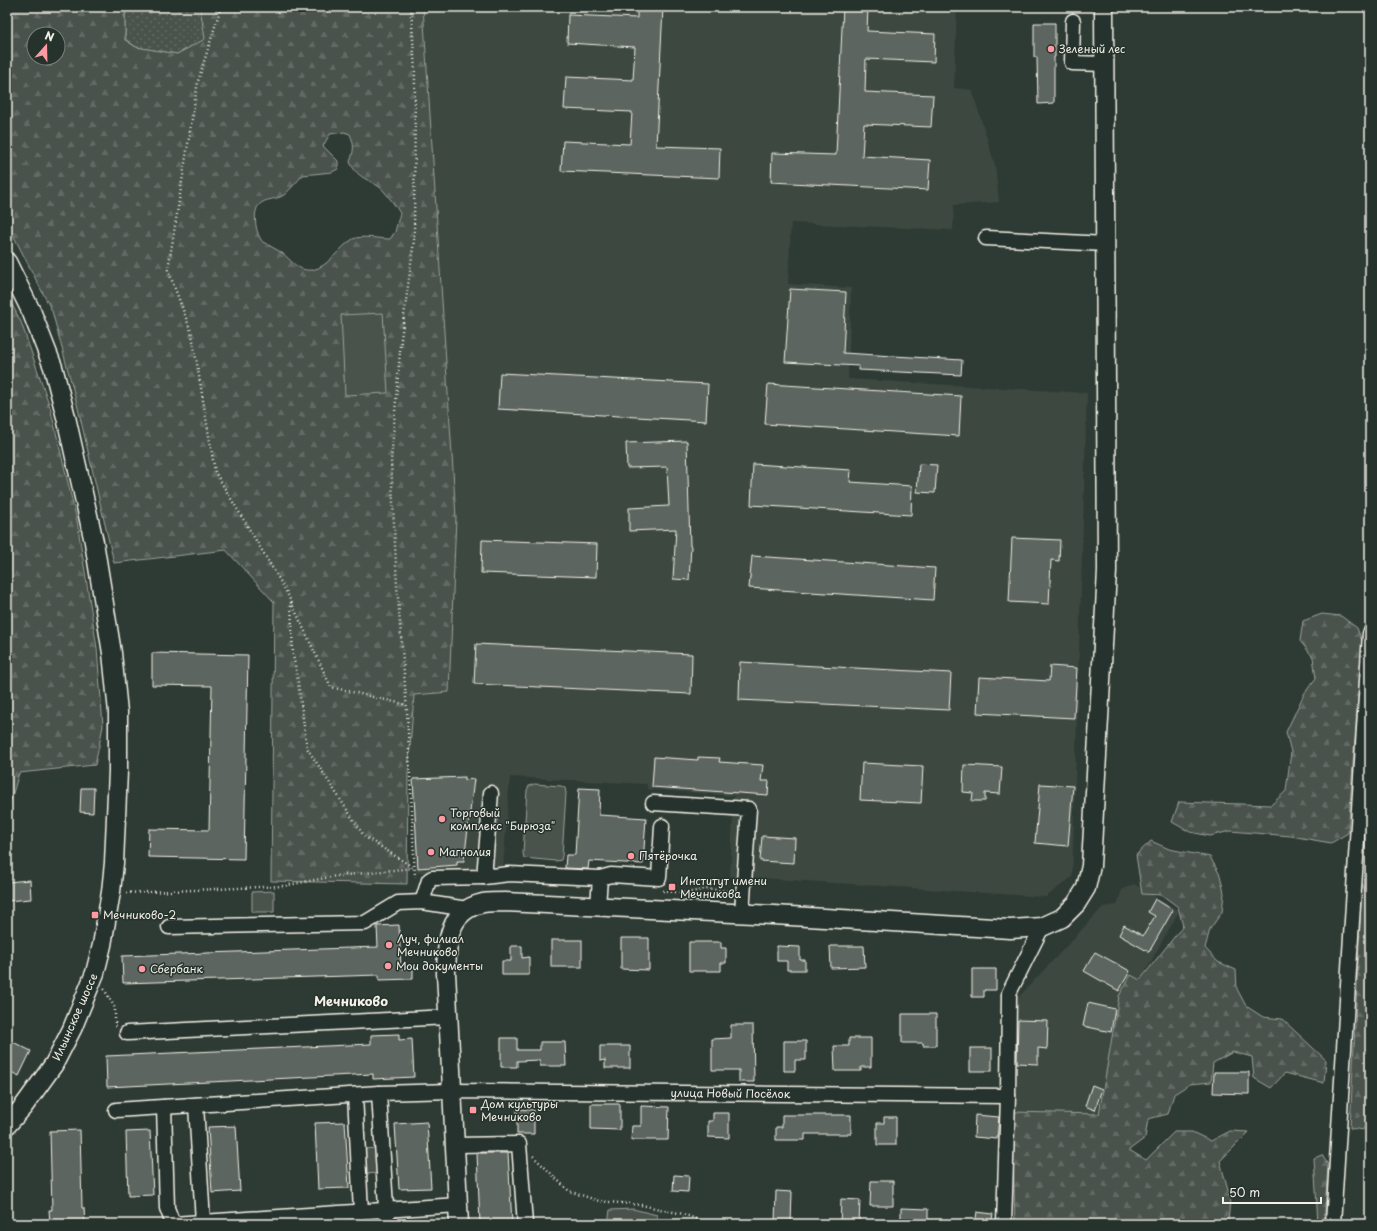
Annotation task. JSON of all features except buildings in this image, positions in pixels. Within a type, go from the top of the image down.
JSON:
[{"type":"main road","points":[[460,1224],[446,973],[447,948],[450,930],[458,917],[467,909],[484,903],[505,902],[742,913],[1010,930],[1042,927],[1062,918],[1076,904],[1086,888],[1091,866],[1107,571],[1104,7]]},
{"type":"main road","name":"Ильинское шоссе","points":[[7,262],[32,313],[53,367],[66,417],[94,542],[108,627],[118,712],[118,771],[114,863],[102,945],[95,973],[72,1029],[54,1064],[23,1107],[7,1125]]},
{"type":"street","points":[[1073,21],[1072,62],[1104,64]]},
{"type":"street","points":[[986,238],[1106,244]]},
{"type":"street","points":[[1333,1224],[1369,678],[1370,634]]},
{"type":"street","points":[[484,877],[491,793]]},
{"type":"street","points":[[653,803],[749,809],[742,913]]},
{"type":"street","points":[[425,895],[429,880],[434,877],[484,877],[509,874],[600,878],[611,875],[659,878],[662,826]]},
{"type":"street","points":[[598,906],[600,878]]},
{"type":"street","points":[[169,927],[365,922],[398,903],[425,895],[467,909]]},
{"type":"street","points":[[1004,1224],[1008,1096],[1009,993],[1042,927]]},
{"type":"street","points":[[121,1030],[448,1017]]},
{"type":"street","name":"улица Новый Посёлок","points":[[116,1110],[380,1093],[452,1091],[1008,1096]]},
{"type":"street","points":[[380,1093],[386,1217]]},
{"type":"street","points":[[355,1095],[361,1212]]},
{"type":"street","points":[[196,1105],[203,1222]]},
{"type":"street","points":[[164,1107],[167,1208],[173,1224],[361,1212],[386,1217],[458,1206]]},
{"type":"street","points":[[456,1146],[519,1144],[525,1224]]},
{"type":"path","points":[[221,7],[198,81],[168,270],[192,334],[215,472],[285,589],[331,687],[407,705]]},
{"type":"path","points":[[411,7],[415,72],[414,240],[401,339],[391,461],[397,586],[407,705],[415,883],[425,895]]},
{"type":"path","points":[[291,601],[293,656],[307,748],[364,836],[414,868]]},
{"type":"path","points":[[123,893],[284,886],[336,876],[414,868]]},
{"type":"path","points":[[657,891],[687,893],[705,889],[744,891]]},
{"type":"path","points":[[115,1008],[121,1030]]},
{"type":"path","points":[[519,1144],[569,1191],[599,1201],[641,1205],[683,1214],[710,1224]]},
{"type":"shaded area","points":[[423,7],[957,7],[954,88],[972,90],[995,165],[999,202],[954,205],[953,230],[791,223],[788,284],[851,288],[848,379],[1087,393],[1072,877],[1046,897],[730,876],[734,796],[647,789],[647,784],[510,777],[503,869],[416,873],[412,773],[408,773],[414,695],[449,692],[456,517]]},
{"type":"shaded area","points":[[1134,884],[1179,911],[1140,981],[1131,975],[1119,996],[1099,1114],[1012,1112],[1015,1001],[1103,907],[1117,905],[1122,890]]},
{"type":"green space","points":[[7,7],[125,7],[125,40],[136,47],[177,54],[205,39],[200,7],[423,7],[456,517],[449,692],[414,695],[408,773],[407,884],[271,881],[274,602],[226,550],[114,563],[77,404],[52,311],[7,223]],"holes":[[[344,132],[350,134],[353,142],[353,151],[350,162],[353,168],[361,176],[383,190],[400,213],[395,232],[390,239],[366,237],[353,239],[324,265],[312,270],[302,269],[283,254],[263,242],[258,235],[257,230],[255,218],[257,208],[264,201],[284,195],[303,175],[332,172],[338,169],[338,161],[323,146],[330,134]]]},
{"type":"green space","points":[[125,7],[200,7],[206,39],[177,54],[136,47],[125,39]]},
{"type":"green space","points":[[7,295],[21,322],[50,407],[77,521],[97,648],[103,726],[95,765],[19,773],[7,813]]},
{"type":"green space","points":[[383,313],[388,393],[345,395],[341,315]]},
{"type":"green space","points":[[1322,614],[1341,616],[1357,628],[1362,641],[1348,833],[1331,843],[1291,836],[1230,831],[1210,836],[1190,832],[1172,822],[1179,802],[1271,805],[1286,791],[1291,752],[1286,732],[1304,694],[1316,678],[1313,657],[1300,641],[1303,621]]},
{"type":"green space","points":[[534,784],[561,786],[565,788],[566,793],[561,860],[556,861],[524,858],[523,853],[527,790],[529,786]]},
{"type":"green space","points":[[1151,841],[1169,849],[1210,857],[1220,875],[1224,893],[1222,912],[1210,929],[1205,948],[1218,962],[1236,970],[1237,989],[1246,1006],[1263,1017],[1282,1019],[1326,1060],[1324,1083],[1285,1073],[1271,1088],[1254,1078],[1252,1057],[1233,1052],[1213,1063],[1211,1082],[1190,1084],[1174,1094],[1168,1114],[1148,1119],[1145,1138],[1129,1150],[1146,1160],[1174,1132],[1192,1132],[1211,1141],[1230,1131],[1249,1132],[1220,1161],[1230,1198],[1228,1224],[1015,1224],[1012,1112],[1099,1114],[1119,996],[1131,975],[1140,980],[1183,926],[1178,907],[1162,895],[1142,894],[1136,855]]},
{"type":"green space","points":[[1362,882],[1370,906],[1370,978],[1367,1025],[1370,1025],[1370,1116],[1363,1130],[1350,1128]]},
{"type":"green space","points":[[274,891],[274,912],[252,912],[252,892]]},
{"type":"green space","points":[[377,1148],[379,1173],[365,1174],[364,1149]]},
{"type":"green space","points":[[1322,1155],[1328,1165],[1324,1224],[1318,1224],[1314,1158]]},
{"type":"green space","points":[[633,1209],[657,1215],[658,1224],[608,1224],[610,1210]]},
{"type":"place","name":"Зеленый лес","points":[[1051,49]]},
{"type":"place","name":"Торговый комплекс \"Бирюза\"","points":[[442,819]]},
{"type":"place","name":"Магнолия","points":[[431,852]]},
{"type":"place","name":"Пятёрочка","points":[[631,856]]},
{"type":"place","name":"Институт имени Мечникова","points":[[672,887]]},
{"type":"place","name":"Мечниково-2","points":[[95,915]]},
{"type":"place","name":"Луч, филиал Мечниково","points":[[389,945]]},
{"type":"place","name":"Мои документы","points":[[388,966]]},
{"type":"place","name":"Сбербанк","points":[[142,969]]},
{"type":"place","name":"Дом культуры Мечниково","points":[[473,1110]]},
{"type":"district","name":"Мечниково","points":[[351,1001]]}]
